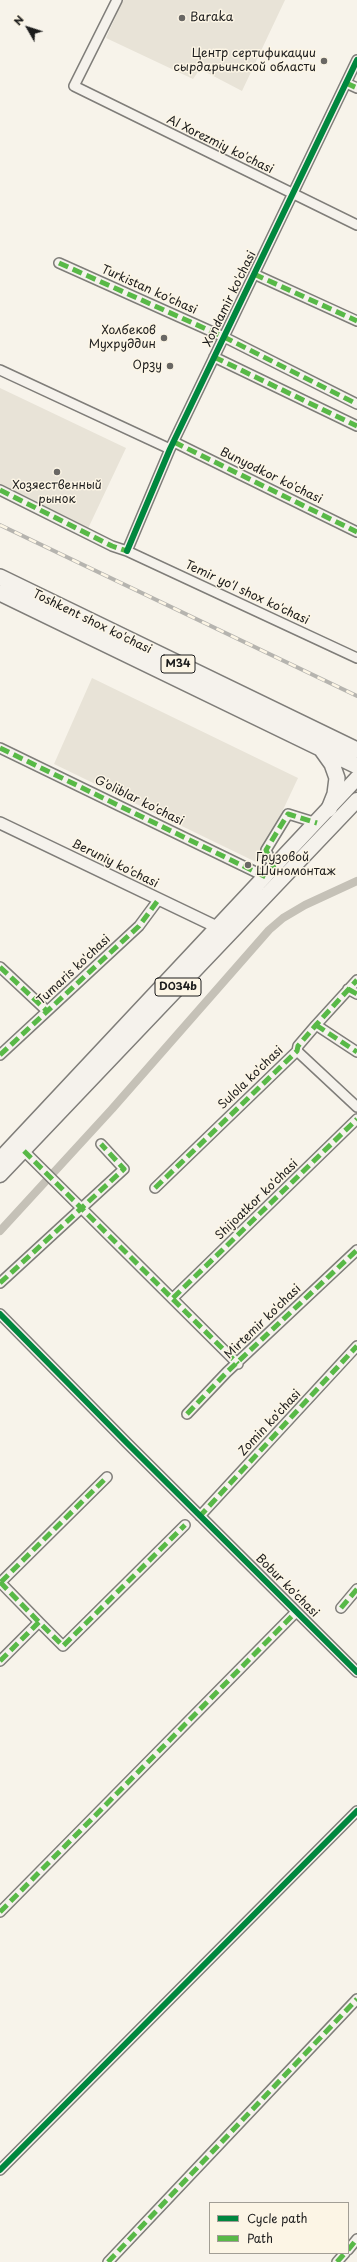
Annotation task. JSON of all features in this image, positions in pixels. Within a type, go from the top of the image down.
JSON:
[{"type":"highway","name":"Toshkent shox ko'chasi","points":[[0,577],[324,742]]},
{"type":"highway","name":"Toshkent shox ko'chasi","points":[[0,593],[324,742],[357,750]]},
{"type":"highway","name":"M34","points":[[324,742],[357,766]]},
{"type":"highway","points":[[324,742],[337,778],[335,794],[330,809]]},
{"type":"main road","name":"D034b","points":[[0,1159],[219,928],[357,778]]},
{"type":"main road","name":"D034b","points":[[0,1175],[357,800]]},
{"type":"street","name":"Al Xorezmiy ko'chasi","points":[[117,0],[74,86],[357,225]]},
{"type":"street","name":"Xondamir ko'chasi","points":[[127,551],[172,445],[357,60]]},
{"type":"street","points":[[346,83],[357,88]]},
{"type":"street","name":"Turkistan ko'chasi","points":[[59,263],[224,337],[357,404]]},
{"type":"street","points":[[254,274],[357,321]]},
{"type":"street","points":[[214,357],[357,426]]},
{"type":"street","name":"Bunyodkor ko'chasi","points":[[0,370],[172,445],[357,532]]},
{"type":"street","name":"Temir yo'l shox ko'chasi","points":[[0,490],[112,546],[127,551],[357,658]]},
{"type":"street","name":"G'oliblar ko'chasi","points":[[0,748],[270,872]]},
{"type":"street","points":[[270,872],[266,850],[288,814],[317,823]]},
{"type":"street","name":"Beruniy ko'chasi","points":[[0,823],[219,928]]},
{"type":"street","name":"Tumaris ko'chasi","points":[[0,1055],[139,926],[160,899]]},
{"type":"street","points":[[0,967],[47,1011]]},
{"type":"street","name":"Sulola ko'chasi","points":[[155,1188],[297,1051],[298,1046],[357,980]]},
{"type":"street","points":[[348,989],[357,994]]},
{"type":"street","points":[[316,1025],[357,1052]]},
{"type":"street","points":[[297,1051],[357,1107]]},
{"type":"street","name":"Shijoatkor ko'chasi","points":[[173,1298],[357,1119]]},
{"type":"street","points":[[0,1283],[124,1169],[101,1144]]},
{"type":"street","points":[[24,1151],[238,1364]]},
{"type":"street","name":"Mirtemir ko'chasi","points":[[187,1414],[357,1250]]},
{"type":"street","name":"Bobur ko'chasi","points":[[0,1314],[357,1672]]},
{"type":"street","name":"Zomin ko'chasi","points":[[200,1516],[357,1346]]},
{"type":"street","points":[[107,1478],[0,1582],[63,1646],[185,1525]]},
{"type":"street","points":[[341,1608],[357,1589]]},
{"type":"street","points":[[0,1912],[296,1612]]},
{"type":"street","points":[[0,1661],[39,1622]]},
{"type":"street","points":[[0,2170],[357,1811]]},
{"type":"street","points":[[108,2262],[357,1999]]},
{"type":"street","points":[[349,2249],[357,2239]]},
{"type":"street","points":[[338,2262],[344,2254]]},
{"type":"shaded area","points":[[123,0],[285,0],[242,91],[200,69],[193,79],[106,38]]},
{"type":"shaded area","name":"Хозяественный рынок","points":[[0,388],[126,448],[84,537],[0,497]]},
{"type":"shaded area","points":[[92,678],[298,778],[258,863],[54,764]]},
{"type":"waterway","points":[[0,1231],[112,1109],[269,930],[283,918],[305,905],[357,881]]},
{"type":"railway","points":[[0,525],[357,696]]},
{"type":"marked path","points":[[346,83],[357,88]]},
{"type":"marked path","points":[[59,263],[224,337],[357,404]]},
{"type":"marked path","points":[[254,274],[357,321]]},
{"type":"marked path","points":[[214,357],[357,426]]},
{"type":"marked path","points":[[174,442],[357,532]]},
{"type":"marked path","points":[[0,490],[112,546],[127,551]]},
{"type":"marked path","points":[[0,748],[266,877]]},
{"type":"marked path","points":[[274,868],[266,850],[288,814],[317,823]]},
{"type":"marked path","points":[[0,1055],[139,926],[159,899]]},
{"type":"marked path","points":[[0,967],[47,1011]]},
{"type":"marked path","points":[[155,1188],[297,1051],[298,1046],[357,980]]},
{"type":"marked path","points":[[348,989],[357,994]]},
{"type":"marked path","points":[[316,1025],[357,1052]]},
{"type":"marked path","points":[[173,1298],[357,1119]]},
{"type":"marked path","points":[[0,1283],[124,1169],[101,1144]]},
{"type":"marked path","points":[[24,1151],[238,1364]]},
{"type":"marked path","points":[[187,1414],[227,1372],[357,1250]]},
{"type":"marked path","points":[[199,1515],[200,1516],[357,1346]]},
{"type":"marked path","points":[[1,1582],[107,1477]]},
{"type":"marked path","points":[[0,1661],[39,1622],[63,1646],[185,1525]]},
{"type":"marked path","points":[[0,1582],[39,1622]]},
{"type":"marked path","points":[[341,1608],[357,1589]]},
{"type":"marked path","points":[[0,1912],[296,1612]]},
{"type":"marked path","points":[[108,2262],[357,1999]]},
{"type":"marked path","points":[[349,2249],[357,2239]]},
{"type":"marked path","points":[[337,2262],[344,2254]]},
{"type":"cycle path","points":[[127,551],[170,449],[357,60]]},
{"type":"cycle path","points":[[0,1314],[357,1672]]},
{"type":"cycle path","points":[[0,2170],[357,1811]]},
{"type":"place","name":"Baraka","points":[[182,18]]},
{"type":"place","name":"Центр сертификации сырдарьинской области","points":[[324,61]]},
{"type":"place","name":"Холбеков Мухруддин","points":[[164,338]]},
{"type":"place","name":"Орзу","points":[[170,366]]},
{"type":"place","name":"Хозяественный рынок","points":[[57,472]]},
{"type":"place","name":"Грузовой Шиномонтаж","points":[[248,865]]}]
